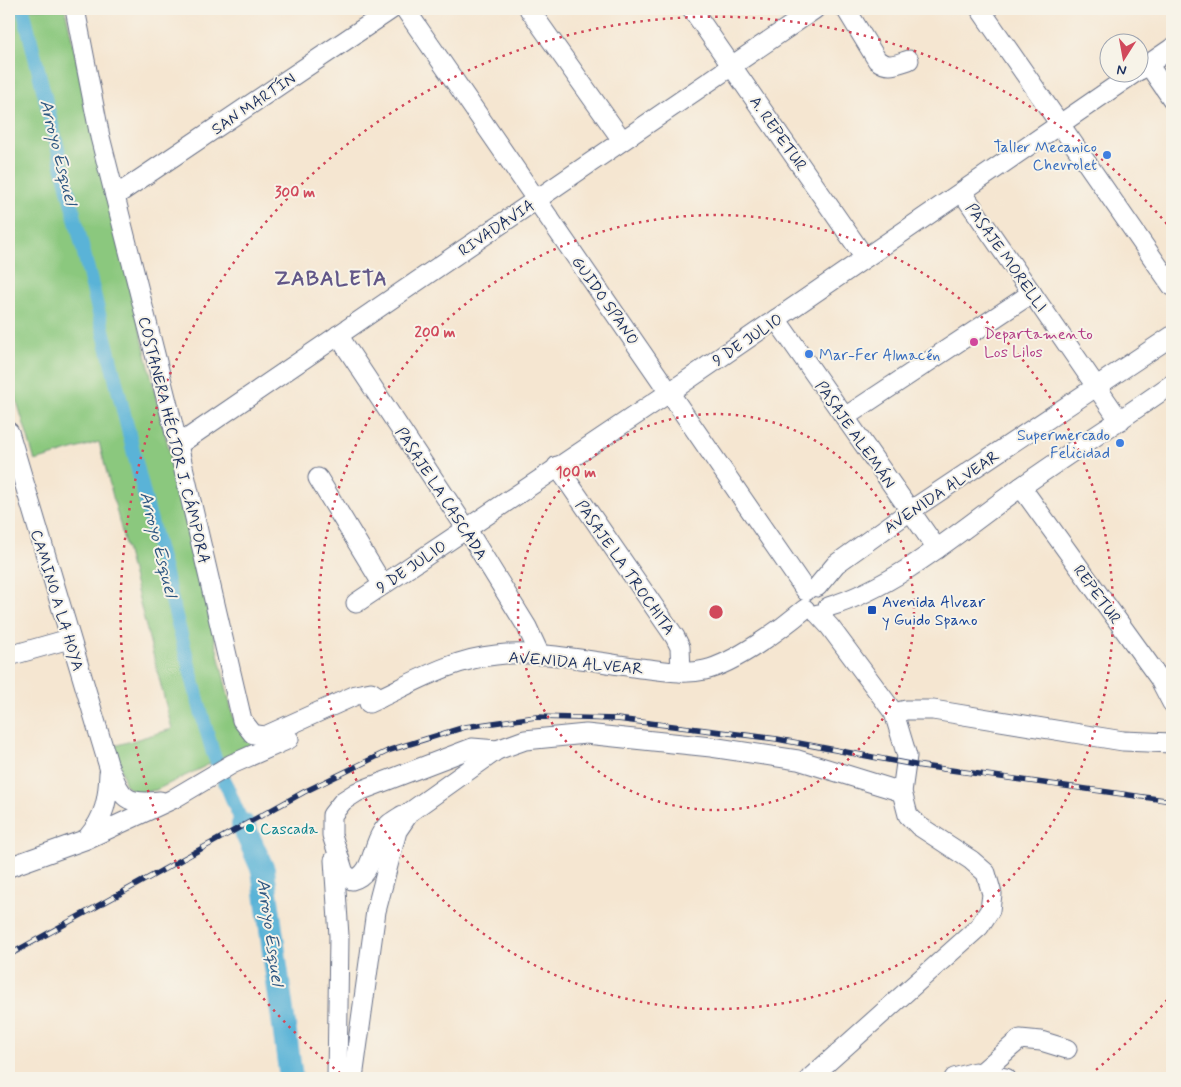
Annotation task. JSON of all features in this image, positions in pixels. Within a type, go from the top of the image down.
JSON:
[{"type":"street","name":"COSTANERA HÉCTOR J. CÁMPORA","points":[[74,9],[92,104],[178,445],[242,720],[253,734],[265,736],[363,692],[371,692],[380,698]]},
{"type":"street","name":"SAN MARTÍN","points":[[115,196],[392,9]]},
{"type":"street","name":"GUIDO SPANO","points":[[405,9],[894,713],[907,756],[902,792]]},
{"type":"street","points":[[529,9],[622,140]]},
{"type":"street","name":"A. REPETUR","points":[[692,9],[865,258]]},
{"type":"street","name":"RIVADAVIA","points":[[178,445],[815,9]]},
{"type":"street","points":[[846,9],[877,60],[890,66],[909,60]]},
{"type":"street","points":[[980,9],[1172,286]]},
{"type":"street","name":"9 DE JULIO","points":[[1148,64],[1172,48]]},
{"type":"street","points":[[1148,76],[1172,99]]},
{"type":"street","name":"9 DE JULIO","points":[[356,603],[557,466],[670,392],[1122,82]]},
{"type":"street","name":"PASAJE MORELLI","points":[[962,192],[1120,420]]},
{"type":"street","points":[[845,417],[1032,292]]},
{"type":"street","name":"PASAJE ALEMÁN","points":[[776,319],[937,549]]},
{"type":"street","name":"PASAJE LA CASCADA","points":[[338,335],[466,528],[527,627],[540,655]]},
{"type":"street","name":"AVENIDA ALVEAR","points":[[819,607],[836,564],[910,511],[1172,336]]},
{"type":"street","name":"AVENIDA ALVEAR","points":[[181,794],[232,764],[456,664],[476,657],[498,654],[540,655],[681,672],[703,670],[732,658],[819,607],[854,599],[937,549],[1021,487],[1172,384]]},
{"type":"street","name":"CAMINO A LA HOYA","points":[[9,432],[69,639],[109,767],[121,795],[132,802],[181,794]]},
{"type":"street","name":"PASAJE LA TROCHITA","points":[[557,466],[675,637],[680,647],[681,672]]},
{"type":"street","points":[[318,478],[383,585]]},
{"type":"street","name":"REPETUR","points":[[1021,487],[1166,674],[1172,703]]},
{"type":"street","points":[[9,656],[69,639]]},
{"type":"street","points":[[894,713],[906,710],[933,710],[1123,741],[1172,743]]},
{"type":"street","points":[[332,836],[344,873],[352,880],[361,878],[367,871],[373,851],[382,832],[390,822],[410,812],[497,750],[525,740],[586,734],[711,746],[798,760],[902,792],[908,815],[919,826],[971,860],[986,874],[992,894],[990,910],[979,927],[963,942],[810,1078]]},
{"type":"street","points":[[337,1078],[339,936],[332,816],[343,801],[357,792],[472,748],[497,750]]},
{"type":"street","name":"CAMINO A LA HOYA","points":[[87,838],[99,823],[105,810],[108,798],[109,767]]},
{"type":"street","points":[[9,867],[87,838],[181,794]]},
{"type":"street","points":[[352,1078],[376,911],[397,831],[410,812]]},
{"type":"street","points":[[981,1073],[1020,1039],[1041,1041],[1067,1049]]},
{"type":"street","points":[[954,1078],[975,1072],[1006,1078]]},
{"type":"green space","points":[[9,9],[65,9],[103,176],[235,724],[257,741],[156,790],[138,793],[126,786],[114,746],[172,729],[99,442],[35,461],[9,375]]},
{"type":"waterway","name":"Arroyo Esquel","points":[[23,9],[146,502],[202,715],[213,753],[243,825]]},
{"type":"waterway","name":"Arroyo Esquel","points":[[243,825],[263,870],[291,1078]]},
{"type":"railway","points":[[9,955],[304,792],[390,750],[465,727],[536,717],[617,719],[777,739],[915,765],[1172,801]]},
{"type":"place","name":"Taller Mecanico Chevrolet","points":[[1107,155]]},
{"type":"place","name":"Departamento Los Lilos","points":[[974,342]]},
{"type":"place","name":"Mar-Fer Almacén","points":[[809,354]]},
{"type":"place","name":"Supermercado Felicidad","points":[[1120,443]]},
{"type":"place","name":"Avenida Alvear y Guido Spano","points":[[872,610]]},
{"type":"place","name":"Cascada","points":[[250,828]]},
{"type":"district","name":"ZABALETA","points":[[331,278]]}]
